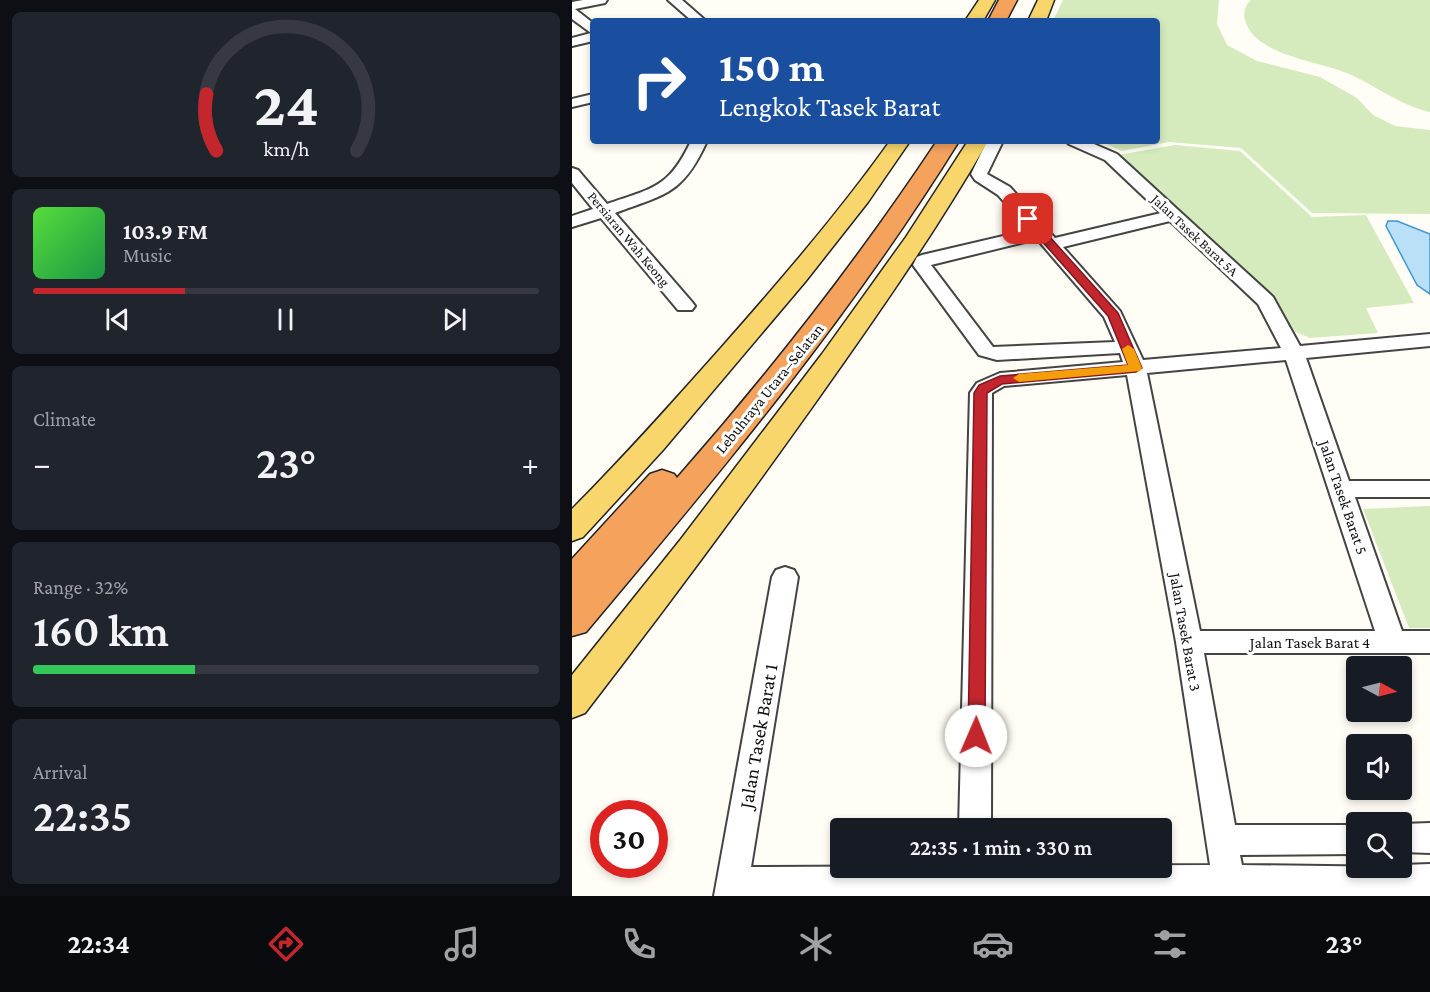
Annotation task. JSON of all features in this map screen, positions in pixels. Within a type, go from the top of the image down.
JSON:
[{"type":"highway","points":[[999,18],[1008,0]]},
{"type":"highway","points":[[1014,18],[1023,0]]},
{"type":"highway","name":"Lebuhraya Utara–Selatan","points":[[572,584],[698,442],[792,329],[898,189],[926,144]]},
{"type":"highway","name":"Lebuhraya Utara–Selatan","points":[[572,621],[715,455],[813,335],[924,180],[946,144]]},
{"type":"main road","points":[[976,18],[987,0]]},
{"type":"main road","points":[[1038,18],[1046,0]]},
{"type":"main road","points":[[572,529],[626,474],[777,300],[845,217],[898,144]]},
{"type":"main road","points":[[572,702],[719,516],[858,325],[931,219],[988,145]]},
{"type":"street","points":[[572,6],[601,0]]},
{"type":"street","points":[[674,0],[696,18]]},
{"type":"street","points":[[572,12],[590,27]]},
{"type":"street","points":[[572,42],[590,38]]},
{"type":"street","points":[[572,91],[590,87]]},
{"type":"street","points":[[572,103],[590,99]]},
{"type":"street","points":[[572,222],[606,212],[662,190],[676,182],[698,144]]},
{"type":"street","name":"Jalan Tasek Barat 5A","points":[[1081,144],[1111,157],[1264,298],[1294,352]]},
{"type":"street","name":"Jalan Tasek Barat 3","points":[[988,145],[979,174],[981,177],[1004,191],[1114,315],[1132,358],[1188,642],[1230,888]]},
{"type":"street","name":"Persiaran Wah Keong","points":[[572,173],[685,306]]},
{"type":"street","points":[[1174,215],[928,259],[923,261],[922,265],[986,351],[997,354],[1132,358],[1294,352],[1430,340]]},
{"type":"street","name":"Jalan Tasek Barat 5","points":[[1294,352],[1392,642]]},
{"type":"street","points":[[975,818],[981,393],[984,388],[1000,380],[1132,358]]},
{"type":"street","points":[[1342,489],[1430,489]]},
{"type":"street","name":"Jalan Tasek Barat 1","points":[[731,890],[785,577]]},
{"type":"street","name":"Jalan Tasek Barat 4","points":[[1188,642],[1430,642]]},
{"type":"street","points":[[1412,838],[1430,838]]},
{"type":"street","points":[[1222,840],[1346,839]]},
{"type":"street","points":[[731,890],[914,878]]},
{"type":"street","points":[[1048,878],[1230,888],[1430,880]]},
{"type":"green space","points":[[1063,0],[1219,0],[1217,24],[1227,45],[1257,61],[1320,77],[1357,98],[1373,115],[1395,126],[1430,130],[1430,214],[1312,213],[1241,148],[1169,142],[1160,144],[1160,18],[1054,18]]},
{"type":"green space","points":[[1251,0],[1430,0],[1430,112],[1398,100],[1347,73],[1288,55],[1261,41],[1251,32],[1245,20],[1245,9]]},
{"type":"green space","points":[[1106,144],[1159,144],[1122,151]]},
{"type":"green space","points":[[1175,145],[1240,151],[1312,217],[1366,215],[1414,303],[1366,308],[1378,333],[1310,338],[1289,329],[1274,298],[1118,155]]},
{"type":"green space","points":[[1430,506],[1430,628],[1409,628],[1363,509]]},
{"type":"water","points":[[1388,221],[1397,221],[1430,234],[1430,294],[1417,285],[1386,226]]},
{"type":"slow traffic","points":[[1019,378],[1136,368],[1128,349]]},
{"type":"route","points":[[976,736],[981,393],[984,388],[1000,380],[1136,368],[1114,315],[1028,219]]}]
